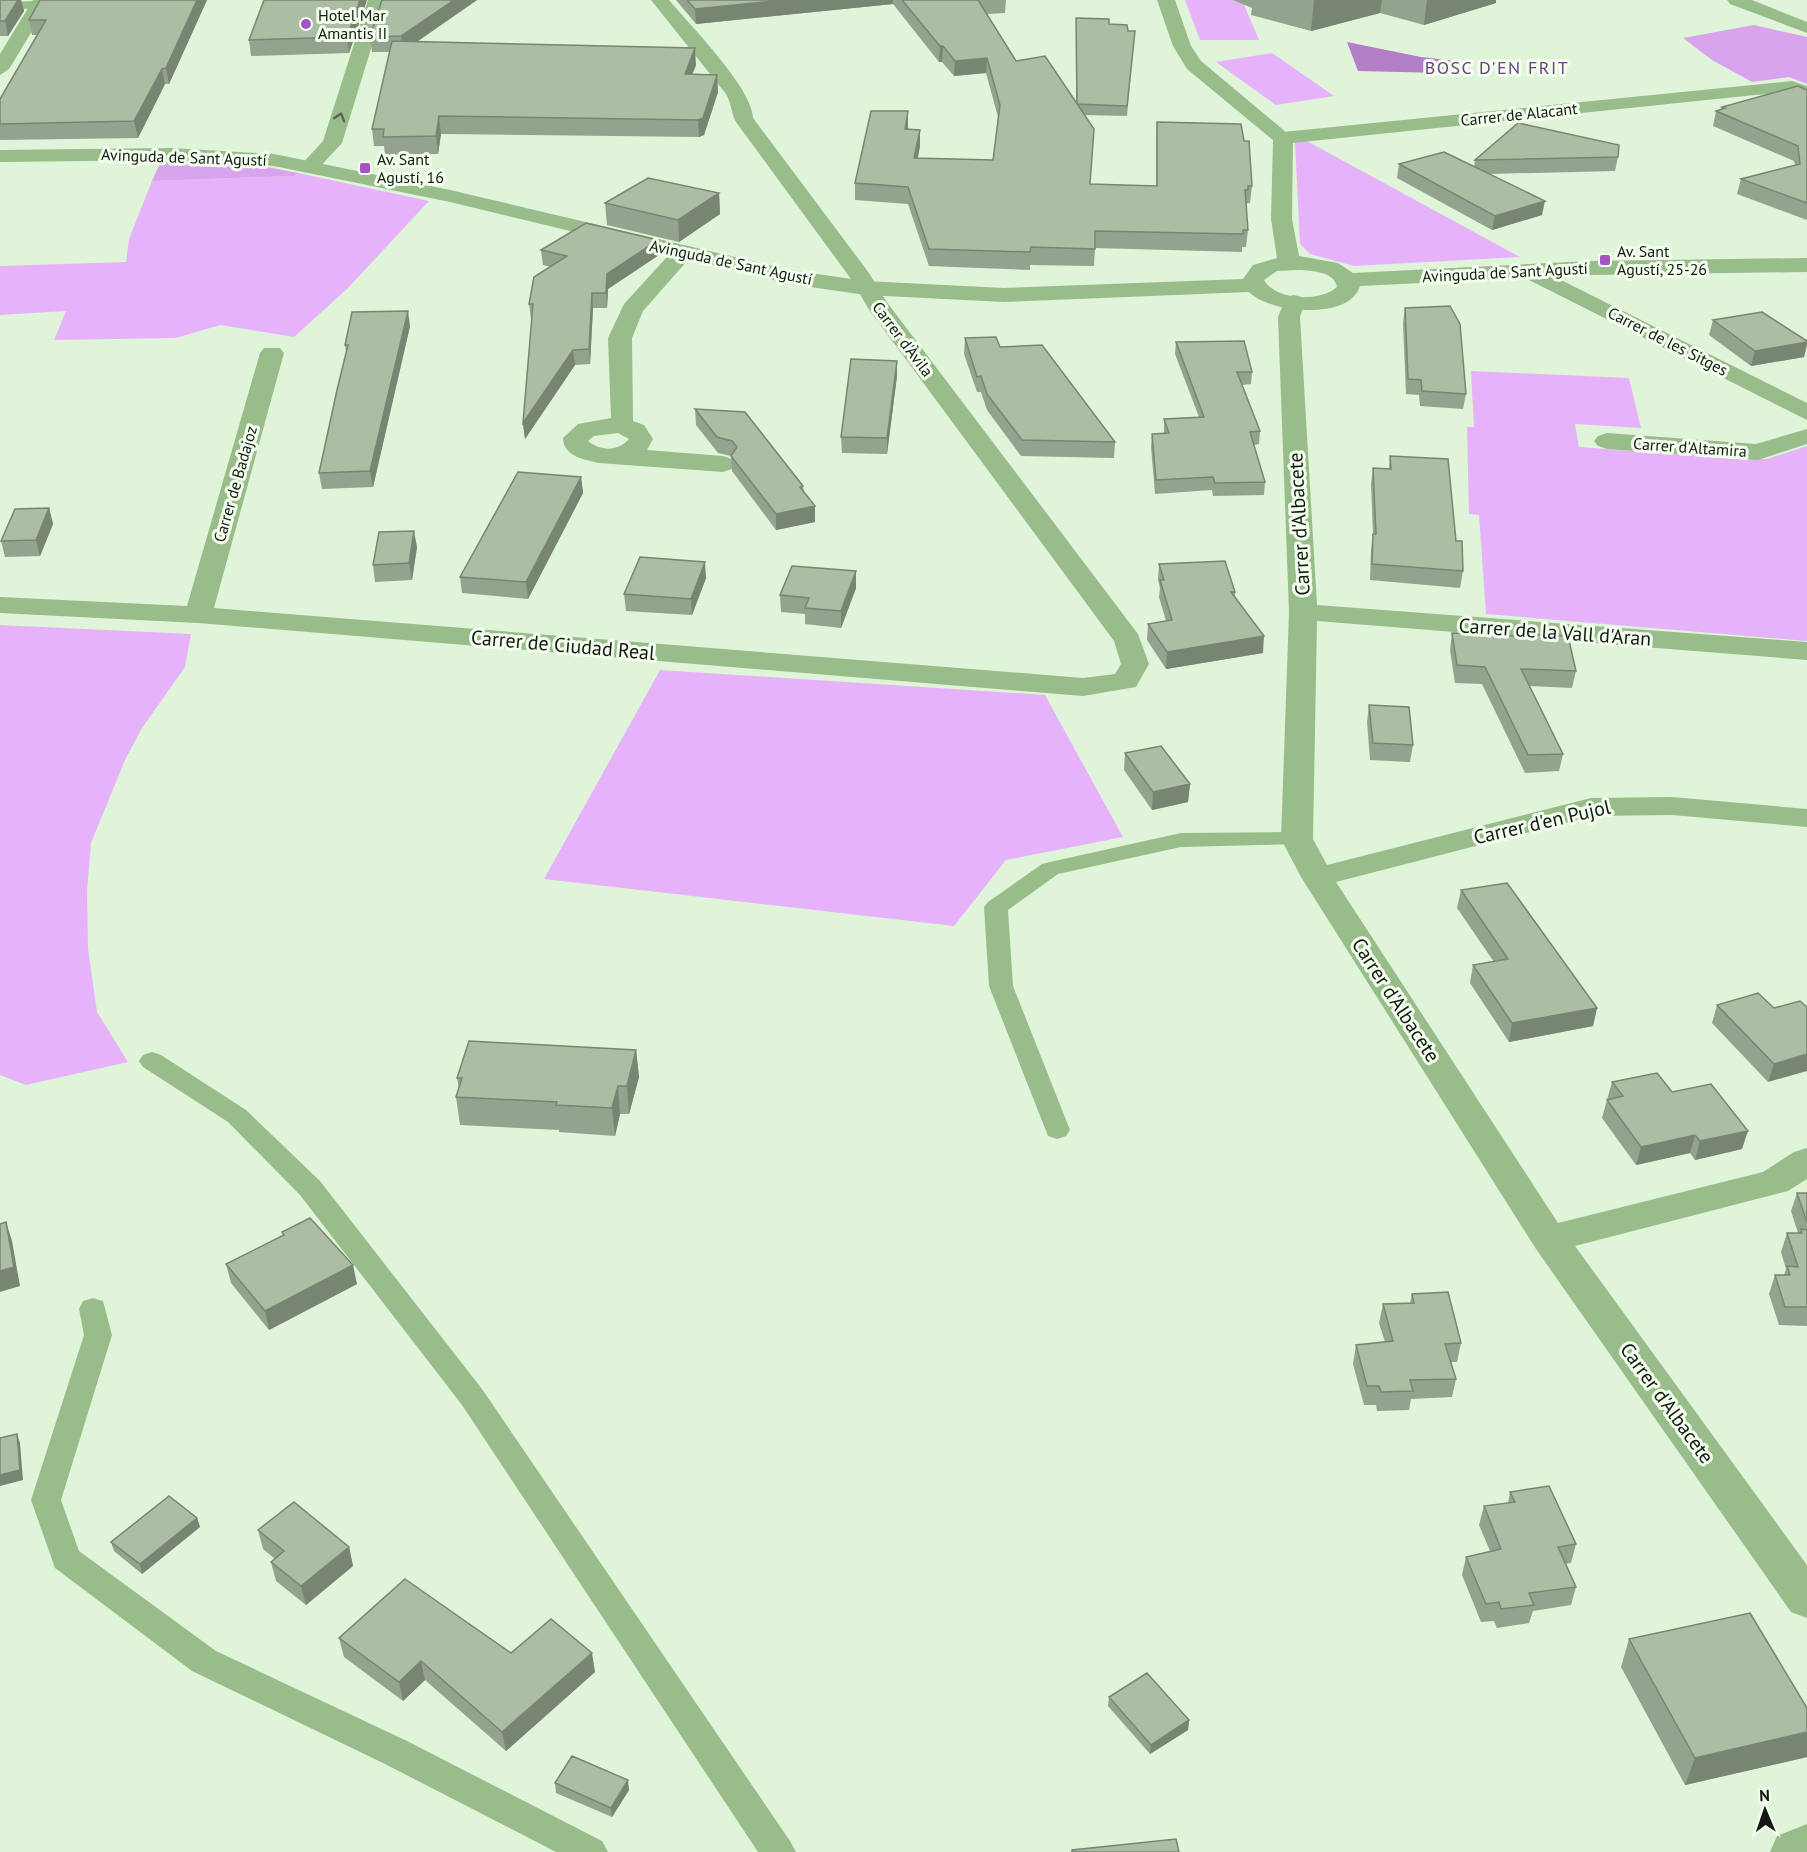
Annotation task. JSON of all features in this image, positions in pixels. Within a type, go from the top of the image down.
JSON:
[{"type":"street","points":[[310,166],[332,143],[377,0]]},
{"type":"street","name":"Carrer d'Àvila","points":[[660,0],[735,92],[743,106],[743,118],[861,278],[865,288],[1128,640],[1135,664],[1126,681]]},
{"type":"street","points":[[1166,0],[1182,46],[1194,65],[1283,138],[1281,201],[1286,251],[1290,263]]},
{"type":"street","points":[[1736,0],[1807,28]]},
{"type":"street","points":[[0,69],[40,3]]},
{"type":"street","name":"Carrer de Alacant","points":[[1283,138],[1755,89],[1792,87],[1807,92]]},
{"type":"street","name":"Avinguda de Sant Agustí","points":[[0,156],[170,154],[249,157],[310,166],[790,277],[865,288],[1004,295],[1254,285]]},
{"type":"street","points":[[619,425],[622,418],[620,338],[632,309],[684,252]]},
{"type":"street","points":[[1290,263],[1326,267],[1340,273],[1348,280],[1347,292],[1337,298],[1313,303],[1294,302],[1268,296],[1254,285],[1253,280],[1260,270],[1290,263]]},
{"type":"street","name":"Avinguda de Sant Agustí","points":[[1348,280],[1528,271],[1807,265]]},
{"type":"street","name":"Carrer de les Sitges","points":[[1528,271],[1807,413]]},
{"type":"street","name":"Carrer d'Albacete","points":[[1294,302],[1289,317],[1303,612],[1297,839],[1317,877],[1549,1239],[1807,1599]]},
{"type":"street","name":"Carrer de Badajoz","points":[[198,615],[272,352]]},
{"type":"street","points":[[616,455],[634,449],[641,439],[635,430],[619,425],[587,429],[575,438],[575,443],[584,452],[616,455],[723,464]]},
{"type":"street","name":"Carrer d'Altamira","points":[[1607,441],[1758,452],[1807,436]]},
{"type":"street","name":"Carrer de Ciudad Real","points":[[0,606],[198,615],[1083,687],[1126,681]]},
{"type":"street","name":"Carrer de la Vall d'Aran","points":[[1303,612],[1807,651]]},
{"type":"street","name":"Carrer d'en Pujol","points":[[1317,877],[1591,807],[1622,804],[1660,805],[1807,818]]},
{"type":"street","points":[[1549,1239],[1775,1182],[1807,1161]]},
{"type":"street","points":[[1794,1852],[1807,1846]]},
{"type":"lane","points":[[0,6],[40,3]]},
{"type":"lane","points":[[1057,1130],[1001,986],[996,908],[1050,869],[1181,840],[1297,839]]},
{"type":"lane","points":[[152,1061],[237,1116],[310,1188],[472,1398],[778,1852]]},
{"type":"lane","points":[[93,1309],[98,1335],[46,1500],[66,1559],[204,1661],[394,1752],[590,1852]]},
{"type":"shaded area","points":[[1185,0],[1242,0],[1259,40],[1200,40]]},
{"type":"shaded area","points":[[1754,25],[1807,37],[1807,84],[1789,77],[1752,82],[1712,60],[1683,38]]},
{"type":"shaded area","points":[[1347,42],[1421,57],[1465,62],[1442,73],[1358,71]]},
{"type":"shaded area","points":[[1272,53],[1334,96],[1276,105],[1216,62]]},
{"type":"shaded area","points":[[1305,140],[1520,257],[1354,266],[1310,254],[1300,244],[1295,142]]},
{"type":"shaded area","points":[[161,161],[252,164],[298,173],[294,176],[152,181]]},
{"type":"shaded area","points":[[298,173],[429,201],[348,288],[294,337],[220,325],[176,338],[54,340],[66,311],[0,315],[0,266],[126,262],[129,239],[152,181],[294,176]]},
{"type":"shaded area","points":[[1471,371],[1629,378],[1641,428],[1575,424],[1579,447],[1767,459],[1807,446],[1807,641],[1486,614],[1479,515],[1469,514],[1467,427],[1474,427]]},
{"type":"shaded area","points":[[0,625],[191,634],[185,667],[142,728],[125,760],[91,843],[87,891],[88,949],[97,1012],[128,1062],[26,1085],[0,1075]]},
{"type":"shaded area","points":[[660,670],[1045,695],[1123,837],[1006,860],[954,926],[544,879]]},
{"type":"building","points":[[0,0],[18,0],[5,21],[0,21]]},
{"type":"building","points":[[40,0],[197,0],[166,68],[162,69],[134,121],[0,124],[0,99],[46,20],[29,20]]},
{"type":"building","name":"Hotel Mar Amantis II","points":[[264,0],[360,0],[347,37],[249,40]]},
{"type":"building","points":[[382,0],[454,0],[401,36],[370,37]]},
{"type":"building","points":[[687,0],[783,0],[695,9]]},
{"type":"building","points":[[902,0],[978,0],[1016,61],[1045,56],[1094,129],[1090,184],[1157,186],[1157,122],[1241,124],[1244,141],[1249,141],[1252,186],[1248,186],[1248,190],[1245,190],[1248,230],[1243,230],[1243,234],[1095,231],[1095,249],[1031,247],[1030,252],[929,249],[908,187],[855,183],[871,111],[908,111],[905,129],[920,130],[914,158],[993,160],[1000,105],[987,58],[955,61]]},
{"type":"building","points":[[1076,18],[1109,19],[1109,24],[1127,25],[1128,31],[1135,31],[1127,106],[1077,104]]},
{"type":"building","points":[[392,41],[695,48],[685,74],[717,75],[703,118],[698,120],[439,116],[436,136],[383,137],[384,129],[372,129]]},
{"type":"building","points":[[1798,86],[1807,90],[1807,203],[1741,179],[1800,164],[1798,146],[1716,111],[1725,108],[1722,107]]},
{"type":"building","points":[[1518,123],[1619,145],[1618,157],[1475,160]]},
{"type":"building","points":[[1444,152],[1545,201],[1495,216],[1399,164]]},
{"type":"building","points":[[648,178],[719,193],[678,220],[605,203]]},
{"type":"building","points":[[586,223],[658,240],[607,274],[606,293],[592,293],[589,349],[573,350],[523,423],[533,304],[529,304],[534,277],[567,256],[541,250]]},
{"type":"building","points":[[1450,306],[1460,324],[1466,394],[1422,391],[1421,380],[1408,379],[1405,308]]},
{"type":"building","points":[[408,311],[370,471],[319,473],[348,345],[345,345],[352,312]]},
{"type":"building","points":[[1762,312],[1807,342],[1755,351],[1713,320]]},
{"type":"building","points":[[996,337],[1000,347],[1042,345],[1115,442],[1022,440],[987,394],[981,376],[977,377],[965,338]]},
{"type":"building","points":[[1244,341],[1252,372],[1237,372],[1260,431],[1250,432],[1265,482],[1215,483],[1213,477],[1156,480],[1152,434],[1169,433],[1164,419],[1204,417],[1176,342]]},
{"type":"building","points":[[851,359],[897,361],[887,438],[841,437]]},
{"type":"building","points":[[695,409],[745,412],[803,486],[800,487],[815,506],[776,514],[731,456],[737,447],[732,441],[717,437]]},
{"type":"building","points":[[1390,456],[1448,459],[1456,541],[1462,541],[1463,571],[1372,564],[1373,534],[1376,534],[1373,468],[1391,469]]},
{"type":"building","points":[[518,472],[581,477],[526,582],[460,577]]},
{"type":"building","points":[[49,508],[36,540],[1,541],[15,509]]},
{"type":"building","points":[[414,531],[409,563],[373,565],[379,532]]},
{"type":"building","points":[[640,557],[705,562],[691,599],[624,594]]},
{"type":"building","points":[[1225,561],[1235,592],[1231,592],[1264,636],[1167,652],[1148,624],[1172,620],[1160,580],[1164,580],[1159,564]]},
{"type":"building","points":[[792,566],[856,571],[841,611],[805,608],[809,598],[780,595]]},
{"type":"building","points":[[1452,633],[1568,636],[1576,671],[1521,669],[1563,754],[1528,755],[1485,667],[1457,665]]},
{"type":"building","points":[[1369,705],[1409,707],[1413,745],[1373,743]]},
{"type":"building","points":[[1161,746],[1190,784],[1153,792],[1125,753]]},
{"type":"building","points":[[1507,883],[1597,1008],[1512,1023],[1473,965],[1508,959],[1461,890]]},
{"type":"building","points":[[1758,993],[1774,1008],[1800,1001],[1807,1007],[1807,1054],[1774,1064],[1717,1005]]},
{"type":"building","points":[[469,1041],[636,1050],[627,1086],[618,1086],[612,1108],[556,1105],[557,1102],[456,1097],[462,1078],[457,1078]]},
{"type":"building","points":[[1657,1073],[1672,1092],[1711,1084],[1748,1131],[1700,1141],[1695,1135],[1641,1147],[1607,1100],[1623,1096],[1612,1082]]},
{"type":"building","points":[[1797,1193],[1807,1193],[1807,1222]]},
{"type":"building","points":[[310,1218],[353,1265],[265,1311],[226,1264],[284,1235],[282,1232]]},
{"type":"building","points":[[6,1222],[14,1267],[0,1271],[0,1224]]},
{"type":"building","points":[[1801,1229],[1807,1230],[1807,1307],[1785,1307],[1775,1275],[1790,1275],[1787,1266],[1798,1267],[1787,1233],[1802,1233]]},
{"type":"building","points":[[1448,1292],[1461,1343],[1445,1344],[1456,1379],[1410,1380],[1413,1391],[1381,1392],[1379,1386],[1367,1386],[1356,1345],[1393,1341],[1383,1304],[1414,1303],[1412,1294]]},
{"type":"building","points":[[17,1434],[20,1470],[0,1475],[0,1438]]},
{"type":"building","points":[[1549,1486],[1576,1544],[1558,1547],[1576,1587],[1529,1593],[1534,1605],[1501,1609],[1499,1602],[1486,1604],[1466,1557],[1501,1549],[1484,1506],[1515,1502],[1510,1492]]},
{"type":"building","points":[[169,1496],[197,1518],[140,1564],[111,1542]]},
{"type":"building","points":[[294,1502],[349,1547],[301,1586],[271,1562],[284,1551],[258,1530]]},
{"type":"building","points":[[405,1579],[511,1653],[551,1619],[592,1653],[502,1732],[421,1661],[399,1682],[339,1638]]},
{"type":"building","points":[[1750,1613],[1807,1708],[1807,1732],[1695,1758],[1629,1639]]},
{"type":"building","points":[[1147,1673],[1189,1720],[1151,1745],[1109,1697]]},
{"type":"building","points":[[572,1756],[628,1780],[611,1808],[555,1783]]},
{"type":"building","points":[[1176,1839],[1179,1852],[1072,1852],[1072,1850]]},
{"type":"place","name":"Hotel Mar Amantis II","points":[[306,24]]},
{"type":"place","name":"Av. Sant Agustí, 16","points":[[365,168]]},
{"type":"place","name":"Av. Sant Agustí, 25-26","points":[[1605,260]]},
{"type":"district","name":"BOSC D'EN FRIT","points":[[1497,67]]}]
